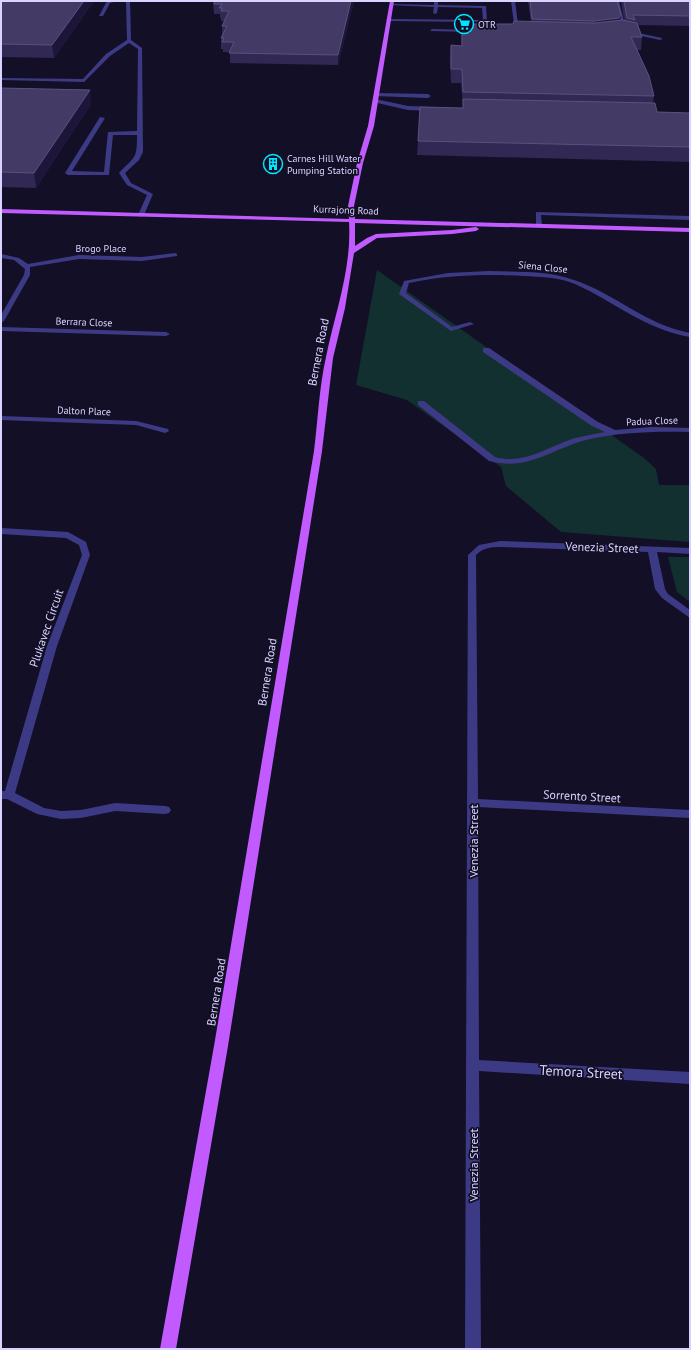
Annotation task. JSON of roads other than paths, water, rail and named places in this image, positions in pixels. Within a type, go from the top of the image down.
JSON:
[{"type":"main road","name":"Bernera Road","points":[[168,1349],[221,1046],[318,451],[329,358],[342,308],[351,252],[353,235],[351,206],[360,163],[371,126],[391,3]]},
{"type":"main road","name":"Kurrajong Road","points":[[1,210],[690,230]]},
{"type":"main road","points":[[351,252],[368,239],[376,236],[452,232],[506,224]]},
{"type":"street","points":[[101,15],[109,2],[116,1]]},
{"type":"street","points":[[128,1],[129,41]]},
{"type":"street","points":[[513,1],[516,24]]},
{"type":"street","points":[[617,1],[623,25],[621,30]]},
{"type":"street","points":[[388,20],[484,21],[484,7],[436,3],[391,3]]},
{"type":"street","points":[[433,21],[436,3]]},
{"type":"street","points":[[432,30],[481,31]]},
{"type":"street","points":[[612,31],[621,30],[660,39]]},
{"type":"street","points":[[1,79],[84,81],[108,55],[129,41]]},
{"type":"street","points":[[129,41],[140,48],[140,152],[137,160],[122,173],[124,179],[132,186],[150,194],[141,215]]},
{"type":"street","points":[[376,95],[428,96]]},
{"type":"street","points":[[375,101],[408,108],[442,109]]},
{"type":"street","points":[[102,118],[68,173],[107,174],[110,133],[140,133]]},
{"type":"street","points":[[539,226],[538,214],[690,218]]},
{"type":"street","name":"Brogo Place","points":[[27,266],[78,258],[142,259],[175,255]]},
{"type":"street","points":[[1,256],[16,259],[27,266],[28,269],[28,275],[1,322]]},
{"type":"street","name":"Siena Close","points":[[470,324],[450,329],[402,294],[406,282],[429,276],[457,273],[561,278],[586,287],[652,324],[671,332],[690,335]]},
{"type":"street","name":"Berrara Close","points":[[1,329],[166,334]]},
{"type":"street","points":[[486,350],[596,424],[614,433]]},
{"type":"street","name":"Padua Close","points":[[421,403],[492,459],[499,462],[518,463],[584,438],[648,429],[690,430]]},
{"type":"street","name":"Dalton Place","points":[[1,418],[136,423],[165,431]]},
{"type":"street","name":"Plukavec Circuit","points":[[1,531],[68,535],[80,540],[86,549],[84,561],[52,646],[5,795]]},
{"type":"street","name":"Venezia Street","points":[[473,1349],[472,555],[476,549],[491,544],[690,551]]},
{"type":"street","points":[[652,549],[660,589],[665,596],[690,615]]},
{"type":"street","points":[[5,795],[41,811],[61,814],[81,814],[115,807],[165,810]]},
{"type":"street","name":"Sorrento Street","points":[[473,803],[690,814]]},
{"type":"street","name":"Temora Street","points":[[473,1065],[690,1078]]},
{"type":"place","name":"OTR","points":[[464,24]]},
{"type":"place","name":"Carnes Hill Water Pumping Station","points":[[273,164]]}]
